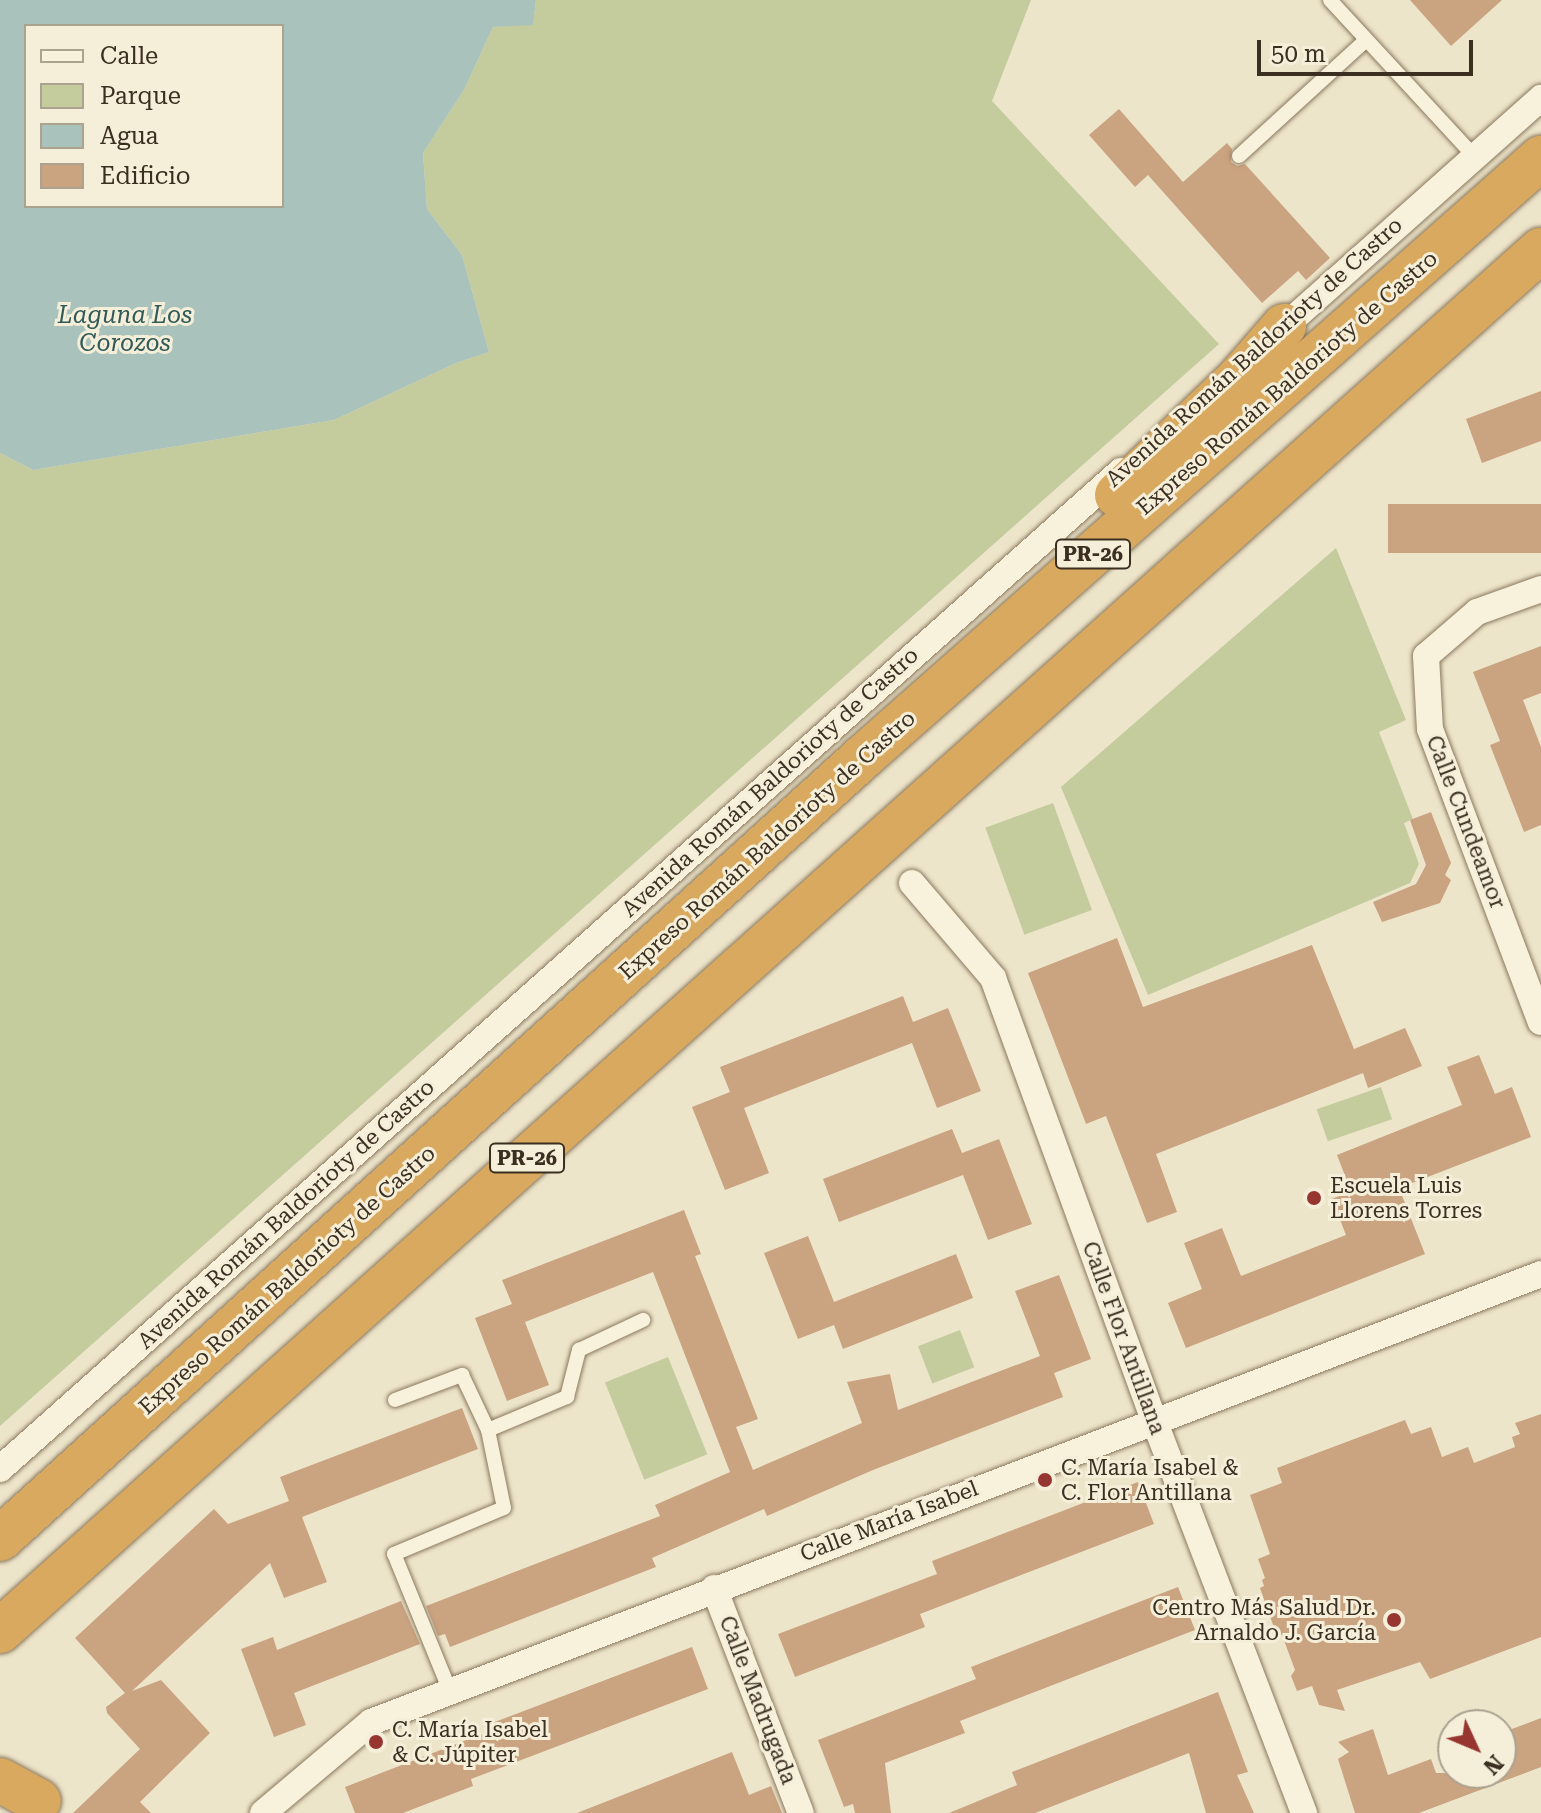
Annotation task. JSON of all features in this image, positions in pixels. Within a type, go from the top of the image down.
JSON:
[{"type":"highway","name":"Expreso Román Baldorioty de Castro","points":[[0,1539],[863,757],[1541,158]]},
{"type":"highway","name":"PR-26","points":[[0,1631],[1541,250]]},
{"type":"highway","points":[[863,757],[970,637],[1239,378],[1284,326]]},
{"type":"highway","points":[[0,1780],[44,1807]]},
{"type":"street","name":"Avenida Román Baldorioty de Castro","points":[[0,1469],[1541,98]]},
{"type":"street","name":"Calle Cundeamor","points":[[1541,589],[1477,612],[1426,656],[1430,729],[1541,1022]]},
{"type":"street","name":"Calle Flor Antillana","points":[[912,883],[993,978],[1154,1420],[1304,1813]]},
{"type":"street","name":"Calle María Isabel","points":[[263,1813],[371,1722],[714,1588],[1541,1274]]},
{"type":"street","name":"Calle Madrugada","points":[[714,1588],[801,1813]]},
{"type":"lane","points":[[1330,0],[1475,157]]},
{"type":"lane","points":[[1239,156],[1366,40]]},
{"type":"lane","points":[[488,1430],[567,1397],[579,1350],[643,1320]]},
{"type":"lane","points":[[395,1400],[462,1375],[488,1430],[504,1508],[394,1554],[450,1691]]},
{"type":"green space","points":[[536,0],[1031,0],[992,101],[1219,344],[0,1426],[0,453],[33,470],[334,420],[456,363],[489,352],[462,255],[427,209],[423,153],[464,90],[493,27],[533,24]]},
{"type":"green space","points":[[1336,548],[1406,720],[1379,732],[1413,819],[1404,823],[1419,864],[1410,883],[1148,995],[1061,787]]},
{"type":"green space","points":[[1053,803],[1092,910],[1024,935],[985,828]]},
{"type":"green space","points":[[1381,1087],[1392,1119],[1328,1141],[1317,1109]]},
{"type":"green space","points":[[960,1330],[974,1367],[932,1383],[918,1346]]},
{"type":"green space","points":[[668,1357],[707,1454],[644,1480],[605,1382]]},
{"type":"water","name":"Laguna Los Corozos","points":[[0,0],[536,0],[533,25],[493,27],[464,90],[423,153],[427,209],[462,255],[489,352],[456,363],[334,420],[33,470],[0,453]]},
{"type":"building","points":[[1410,0],[1502,0],[1451,46]]},
{"type":"building","points":[[1119,109],[1183,182],[1227,143],[1232,149],[1231,162],[1237,166],[1245,164],[1330,258],[1306,280],[1298,271],[1262,303],[1148,175],[1135,187],[1089,135]]},
{"type":"building","points":[[1541,391],[1541,441],[1482,463],[1466,419]]},
{"type":"building","points":[[1388,504],[1541,504],[1541,553],[1388,553]]},
{"type":"building","points":[[1541,646],[1541,693],[1523,700],[1541,747],[1541,825],[1524,832],[1490,745],[1500,741],[1473,672]]},
{"type":"building","points":[[1431,812],[1451,863],[1445,875],[1451,880],[1440,903],[1382,922],[1373,902],[1416,884],[1426,865],[1410,820]]},
{"type":"building","points":[[1117,938],[1143,1007],[1312,945],[1354,1049],[1405,1028],[1422,1066],[1368,1088],[1363,1073],[1156,1154],[1177,1212],[1147,1223],[1106,1116],[1086,1124],[1028,973]]},
{"type":"building","points":[[903,996],[913,1022],[948,1008],[981,1091],[937,1108],[912,1043],[744,1108],[769,1173],[725,1190],[692,1107],[730,1092],[720,1067]]},
{"type":"building","points":[[1479,1055],[1495,1094],[1512,1087],[1531,1137],[1399,1188],[1425,1254],[1186,1348],[1168,1303],[1202,1289],[1184,1243],[1222,1228],[1241,1276],[1346,1235],[1332,1199],[1351,1191],[1337,1155],[1462,1105],[1447,1067]]},
{"type":"building","points":[[952,1129],[962,1153],[999,1139],[1032,1224],[988,1240],[963,1175],[839,1222],[823,1179]]},
{"type":"building","points":[[684,1210],[701,1254],[695,1256],[758,1419],[736,1427],[753,1470],[862,1423],[847,1382],[890,1374],[898,1410],[1040,1356],[1015,1291],[1059,1275],[1091,1359],[1054,1373],[1063,1397],[873,1470],[767,1516],[764,1509],[652,1558],[656,1567],[450,1647],[445,1634],[438,1636],[426,1606],[660,1516],[655,1505],[730,1472],[653,1272],[525,1322],[549,1385],[507,1401],[475,1318],[512,1304],[502,1280]]},
{"type":"building","points":[[808,1236],[834,1302],[956,1254],[973,1298],[843,1349],[834,1325],[798,1339],[764,1253]]},
{"type":"building","points":[[462,1408],[478,1449],[302,1517],[327,1582],[284,1598],[270,1563],[132,1691],[161,1680],[210,1733],[140,1802],[151,1813],[73,1813],[140,1749],[107,1713],[106,1707],[125,1693],[75,1638],[214,1509],[228,1524],[289,1501],[280,1477]]},
{"type":"building","points":[[1541,1414],[1541,1637],[1430,1679],[1420,1662],[1337,1690],[1345,1711],[1319,1705],[1312,1686],[1297,1691],[1291,1676],[1295,1670],[1282,1635],[1276,1633],[1260,1588],[1264,1586],[1262,1580],[1265,1578],[1258,1559],[1270,1554],[1250,1495],[1282,1483],[1277,1468],[1405,1420],[1411,1434],[1431,1427],[1442,1457],[1468,1447],[1474,1463],[1515,1447],[1512,1437],[1520,1434],[1515,1423]]},
{"type":"building","points":[[1138,1482],[1154,1524],[920,1614],[925,1627],[795,1677],[778,1634],[937,1574],[932,1561]]},
{"type":"building","points":[[1178,1587],[1195,1630],[960,1721],[965,1733],[885,1763],[891,1813],[855,1813],[853,1804],[844,1807],[818,1740],[976,1679],[971,1667]]},
{"type":"building","points":[[401,1601],[420,1644],[294,1693],[306,1725],[274,1737],[241,1649],[273,1637],[277,1650]]},
{"type":"building","points":[[692,1647],[708,1689],[471,1779],[473,1786],[403,1813],[355,1813],[345,1787],[487,1732],[484,1726]]},
{"type":"building","points":[[1218,1692],[1248,1772],[1237,1775],[1254,1813],[1206,1813],[1189,1753],[1035,1813],[949,1813],[1017,1785],[1012,1772]]},
{"type":"building","points":[[1541,1718],[1541,1767],[1517,1776],[1517,1727]]},
{"type":"building","points":[[1373,1729],[1388,1775],[1431,1759],[1437,1789],[1483,1789],[1419,1813],[1355,1813],[1338,1759],[1349,1752],[1338,1742]]},
{"type":"building","points":[[732,1752],[749,1795],[771,1786],[782,1813],[577,1813]]},
{"type":"place","name":"Escuela Luis Llorens Torres","points":[[1314,1198]]},
{"type":"place","name":"C. María Isabel & C. Flor Antillana","points":[[1045,1480]]},
{"type":"place","name":"Centro Más Salud Dr. Arnaldo J. García","points":[[1394,1620]]},
{"type":"place","name":"C. María Isabel & C. Júpiter","points":[[376,1742]]}]
